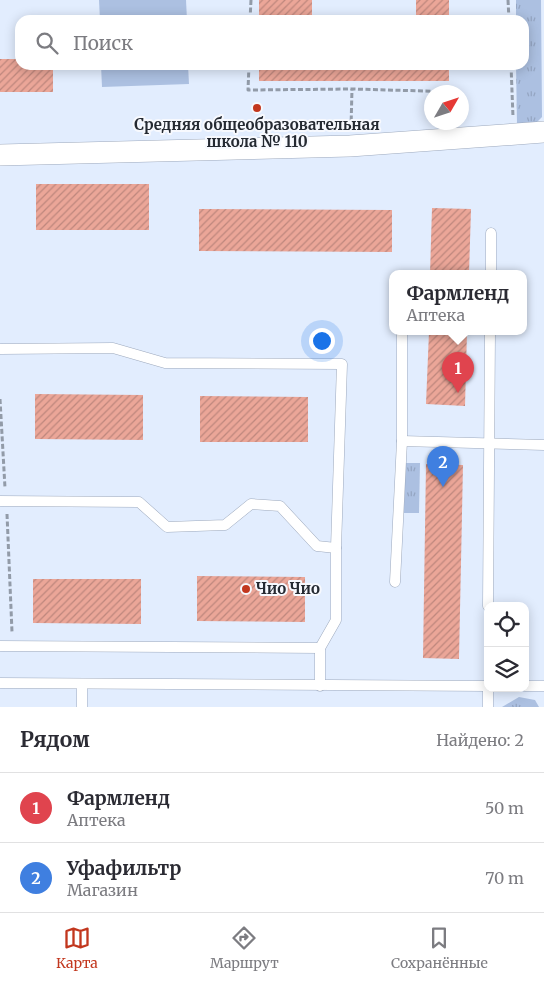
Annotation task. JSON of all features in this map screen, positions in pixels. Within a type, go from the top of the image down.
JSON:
[{"type":"street","points":[[0,155],[350,146],[544,132]]},
{"type":"lane","points":[[491,234],[491,270]]},
{"type":"lane","points":[[396,582],[402,440],[402,335]]},
{"type":"lane","points":[[488,602],[490,335]]},
{"type":"lane","points":[[0,349],[113,348],[165,363],[342,364],[336,548],[336,620],[320,648],[320,686]]},
{"type":"lane","points":[[402,440],[544,445]]},
{"type":"lane","points":[[3,501],[139,502],[167,527],[225,525],[251,504],[280,506],[317,546],[336,548]]},
{"type":"lane","points":[[0,646],[320,648]]},
{"type":"lane","points":[[0,683],[484,687]]},
{"type":"lane","points":[[82,684],[82,707]]},
{"type":"lane","points":[[529,686],[544,686]]},
{"type":"lane","points":[[488,692],[488,707]]},
{"type":"path","points":[[250,0],[250,15]]},
{"type":"path","points":[[508,0],[509,15]]},
{"type":"path","points":[[249,70],[248,90],[352,89],[424,91]]},
{"type":"path","points":[[511,70],[514,134]]},
{"type":"path","points":[[350,146],[352,89]]},
{"type":"path","points":[[0,399],[3,501],[12,646]]},
{"type":"green space","points":[[99,0],[186,0],[187,15],[100,15]]},
{"type":"green space","points":[[516,0],[541,0],[542,117],[535,124],[517,124],[516,70],[529,70],[529,15],[516,15]]},
{"type":"green space","points":[[101,70],[188,70],[189,84],[102,87]]},
{"type":"green space","points":[[405,463],[420,463],[419,513],[404,513]]},
{"type":"green space","points":[[519,697],[535,700],[539,707],[502,707]]},
{"type":"building","points":[[259,0],[312,0],[312,15],[259,15]]},
{"type":"building","points":[[416,0],[449,0],[449,15],[416,15]]},
{"type":"building","points":[[0,59],[15,59],[15,70],[53,70],[53,92],[0,92]]},
{"type":"building","points":[[259,70],[449,70],[449,81],[259,81]]},
{"type":"building","points":[[36,184],[149,184],[149,230],[36,230]]},
{"type":"building","points":[[432,208],[471,209],[469,270],[430,270]]},
{"type":"building","points":[[199,209],[392,210],[392,252],[199,251]]},
{"type":"building","points":[[429,335],[467,335],[465,406],[426,404]]},
{"type":"building","points":[[35,394],[143,395],[143,440],[35,439]]},
{"type":"building","points":[[200,396],[308,397],[308,442],[200,442]]},
{"type":"building","points":[[426,464],[463,465],[459,659],[423,658]]},
{"type":"building","points":[[197,576],[305,577],[305,622],[197,621]]},
{"type":"building","points":[[33,579],[141,579],[141,624],[33,623]]},
{"type":"place","name":"Средняя общеобразовательная школа № 110","points":[[257,108]]},
{"type":"place","name":"Фармленд","points":[[458,393]]},
{"type":"place","name":"Уфафильтр","points":[[443,487]]},
{"type":"place","name":"Чио Чио","points":[[246,589]]}]
